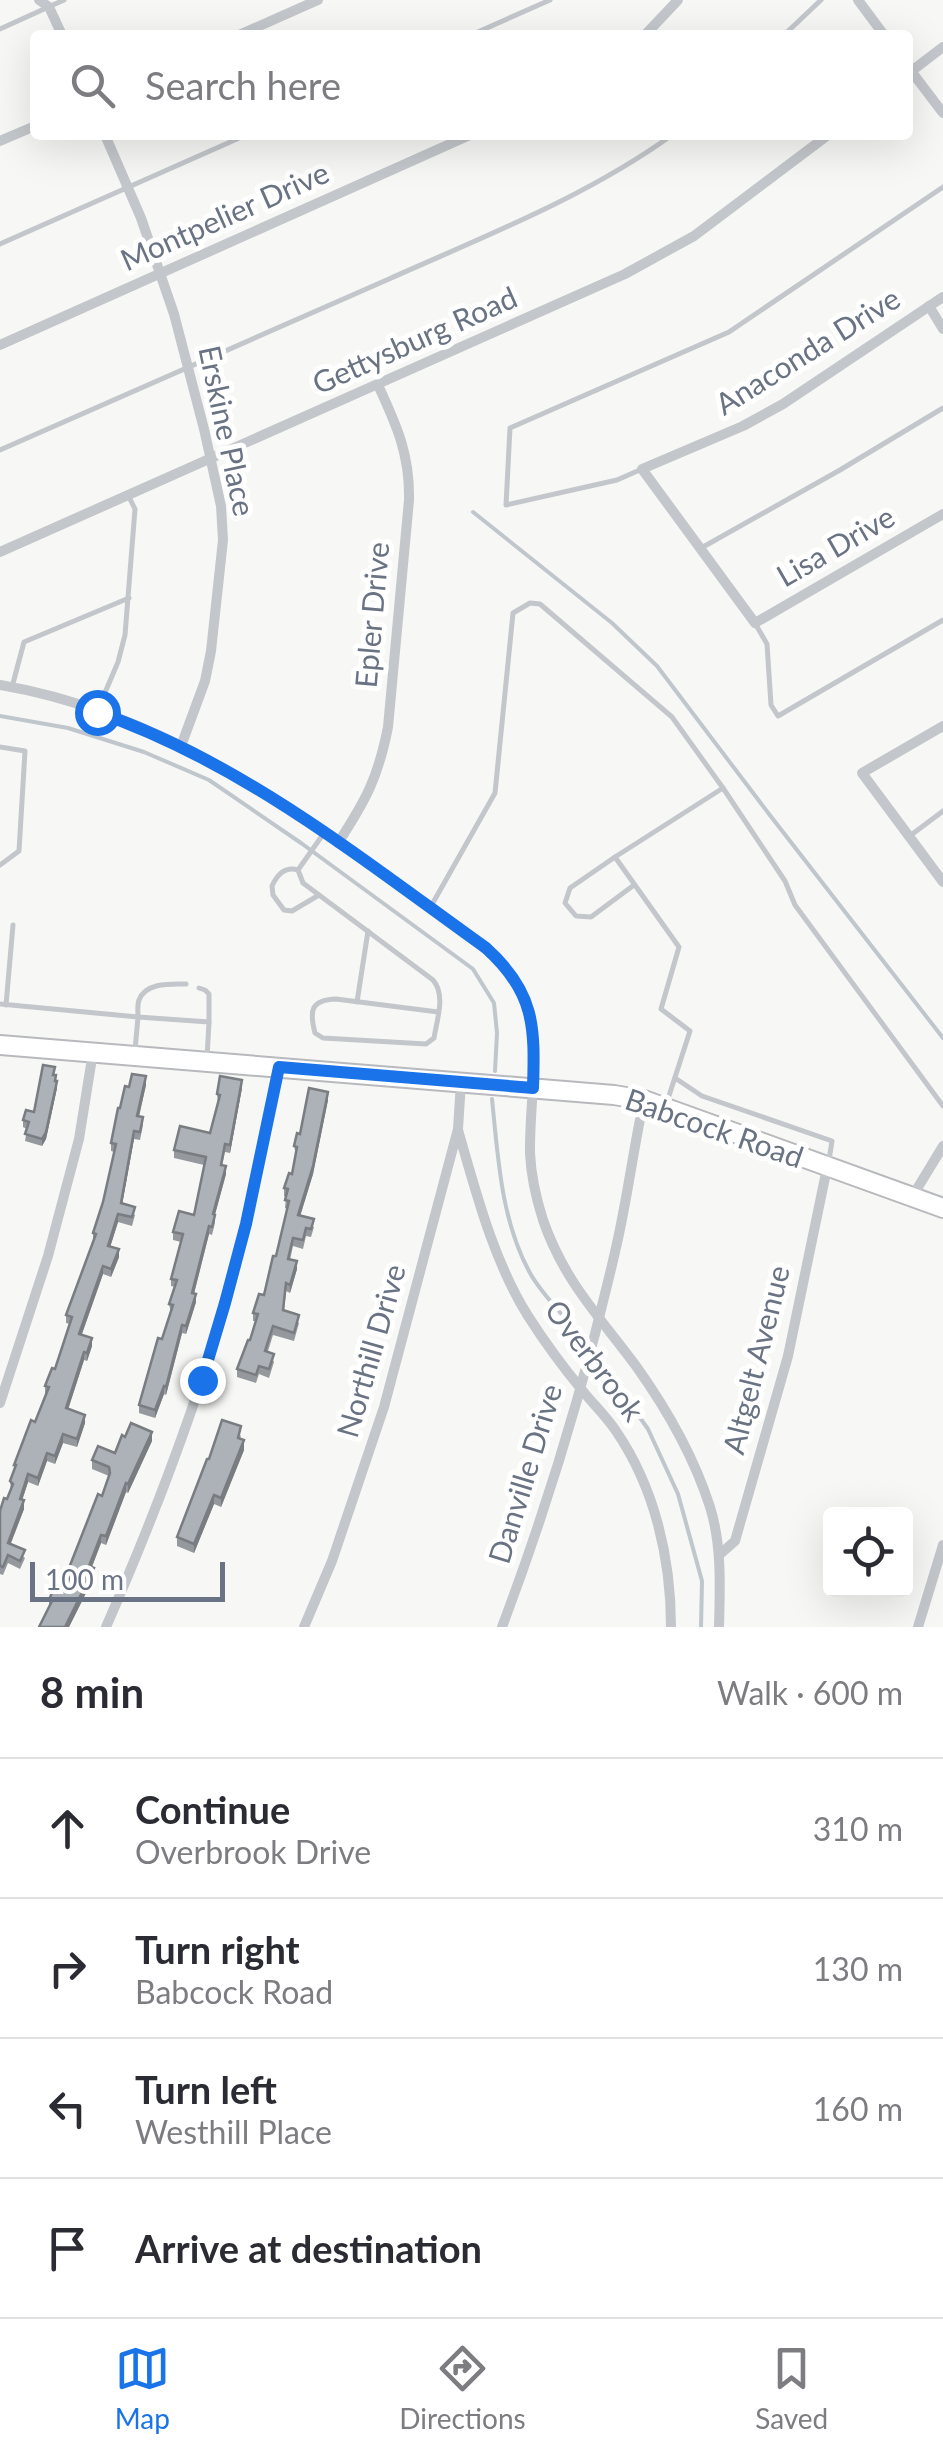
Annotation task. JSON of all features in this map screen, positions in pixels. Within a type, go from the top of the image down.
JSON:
[{"type":"main road","name":"Babcock Road","points":[[0,1044],[644,1100],[943,1208]]},
{"type":"street","points":[[250,30],[318,0]]},
{"type":"street","points":[[650,30],[678,0]]},
{"type":"street","points":[[858,0],[880,30]]},
{"type":"street","points":[[44,3],[59,30]]},
{"type":"street","points":[[913,67],[943,47]]},
{"type":"street","points":[[913,75],[943,113]]},
{"type":"street","points":[[0,141],[30,128]]},
{"type":"street","name":"Erskine Place","points":[[107,140],[160,273],[188,367],[221,506],[223,540],[211,651],[205,682],[181,746]]},
{"type":"street","name":"Montpelier Drive","points":[[0,345],[459,140]]},
{"type":"street","name":"Gettysburg Road","points":[[0,552],[626,274],[694,236],[822,140]]},
{"type":"street","name":"Anaconda Drive","points":[[642,469],[743,426],[783,404],[943,296]]},
{"type":"street","points":[[930,306],[943,329]]},
{"type":"street","name":"Epler Drive","points":[[338,843],[366,800],[383,752],[409,500],[410,476],[404,448],[378,385]]},
{"type":"street","points":[[642,469],[755,623]]},
{"type":"street","name":"Lisa Drive","points":[[755,623],[943,514]]},
{"type":"street","points":[[6,686],[128,723],[259,788],[497,958],[522,992],[534,1037],[530,1155],[535,1195],[564,1270],[663,1405],[696,1471],[711,1508],[718,1556],[719,1627]]},
{"type":"street","points":[[943,726],[862,773],[943,882]]},
{"type":"street","points":[[0,1403],[62,1206],[79,1139],[93,1052]]},
{"type":"street","points":[[106,1627],[144,1542],[206,1365],[246,1224],[279,1067]]},
{"type":"street","name":"Northill Drive","points":[[304,1627],[332,1561],[384,1407],[458,1129],[461,1082]]},
{"type":"street","name":"Danville Drive","points":[[502,1627],[599,1319],[644,1100]]},
{"type":"street","name":"Overbrook","points":[[458,1129],[492,1238],[517,1297],[580,1388],[616,1430],[649,1497],[671,1585],[671,1627]]},
{"type":"street","points":[[911,1198],[943,1146]]},
{"type":"street","name":"Altgelt Avenue","points":[[718,1556],[736,1541],[788,1356],[827,1168]]},
{"type":"street","points":[[918,1627],[943,1544]]},
{"type":"lane","points":[[0,29],[44,3],[64,0]]},
{"type":"lane","points":[[482,30],[550,0]]},
{"type":"lane","points":[[789,30],[821,0]]},
{"type":"lane","points":[[0,244],[235,140]]},
{"type":"lane","points":[[0,450],[548,208],[665,140]]},
{"type":"lane","points":[[642,469],[617,480],[506,505],[510,428],[729,332],[943,187]]},
{"type":"lane","points":[[700,548],[943,408]]},
{"type":"lane","points":[[97,712],[125,636],[134,509],[128,495]]},
{"type":"lane","points":[[6,686],[24,642],[129,598]]},
{"type":"lane","points":[[430,908],[495,793],[512,613],[520,606],[540,604],[672,718],[785,881],[795,906],[943,1106]]},
{"type":"lane","points":[[755,623],[766,644],[771,705],[778,716],[943,620]]},
{"type":"lane","points":[[0,747],[25,750],[19,851],[0,864]]},
{"type":"lane","points":[[635,885],[591,916],[576,916],[565,903],[570,888],[724,788]]},
{"type":"lane","points":[[908,836],[943,811]]},
{"type":"lane","points":[[319,895],[292,911],[284,910],[273,895],[272,886],[282,872],[299,867],[324,833]]},
{"type":"lane","points":[[615,856],[679,948],[661,1009],[690,1031],[665,1108]]},
{"type":"lane","points":[[299,867],[304,883],[433,980],[440,994],[438,1012],[434,1038],[426,1044],[323,1038],[315,1033],[314,1008],[322,1000],[438,1012]]},
{"type":"lane","points":[[13,925],[3,1004],[209,1022]]},
{"type":"lane","points":[[357,1002],[368,930]]},
{"type":"lane","points":[[135,1055],[140,998],[163,983],[186,984]]},
{"type":"lane","points":[[199,988],[210,994],[206,1061]]},
{"type":"lane","points":[[674,1078],[702,1096],[832,1141],[827,1168]]},
{"type":"building","points":[[43,1065],[55,1067],[53,1075],[57,1081],[42,1139],[25,1134],[29,1122],[23,1120],[26,1110],[34,1112]]},
{"type":"building","points":[[132,1074],[146,1076],[137,1116],[143,1117],[140,1132],[134,1131],[121,1203],[135,1207],[132,1217],[118,1214],[108,1246],[119,1249],[111,1269],[103,1266],[79,1334],[92,1338],[66,1408],[85,1415],[77,1439],[63,1434],[55,1456],[47,1453],[38,1478],[28,1474],[20,1499],[24,1500],[8,1543],[25,1550],[20,1561],[8,1555],[3,1567],[0,1511],[72,1317],[66,1315],[96,1234],[93,1233],[116,1144],[111,1143],[118,1108]]},
{"type":"building","points":[[220,1076],[242,1080],[230,1145],[225,1144],[221,1165],[226,1166],[192,1293],[196,1294],[155,1410],[139,1405],[158,1338],[162,1339],[173,1305],[169,1304],[177,1280],[171,1279],[183,1234],[173,1232],[179,1211],[194,1215],[206,1157],[174,1150],[180,1126],[210,1133],[220,1095]]},
{"type":"building","points":[[309,1088],[328,1092],[298,1215],[314,1219],[303,1240],[293,1238],[288,1259],[297,1261],[290,1285],[286,1283],[283,1310],[299,1315],[294,1333],[273,1326],[265,1351],[274,1354],[269,1369],[259,1366],[256,1375],[237,1369],[258,1314],[253,1313],[259,1294],[264,1295],[276,1256],[289,1201],[285,1200],[288,1189],[284,1188],[289,1173],[292,1174],[297,1147],[294,1146]]},
{"type":"building","points":[[222,1420],[241,1426],[238,1438],[244,1440],[221,1498],[214,1495],[194,1544],[177,1537]]},
{"type":"building","points":[[131,1423],[152,1432],[126,1483],[106,1536],[101,1535],[89,1566],[94,1568],[65,1627],[39,1627],[55,1585],[64,1589],[73,1570],[69,1568],[110,1473],[109,1467],[92,1460],[98,1446],[115,1453]]},
{"type":"waterway","points":[[473,512],[612,623],[657,666],[943,1038]]},
{"type":"waterway","points":[[0,716],[68,728],[144,752],[209,780],[301,843],[473,969],[494,1003],[495,1071]]},
{"type":"waterway","points":[[492,1099],[502,1188],[520,1253],[540,1289],[579,1334]]},
{"type":"waterway","points":[[597,1357],[648,1429],[678,1494],[702,1581],[701,1627]]},
{"type":"route","points":[[97,712],[191,750],[259,788],[486,948],[522,992],[534,1037],[533,1088],[279,1067],[246,1224],[202,1380]]}]
